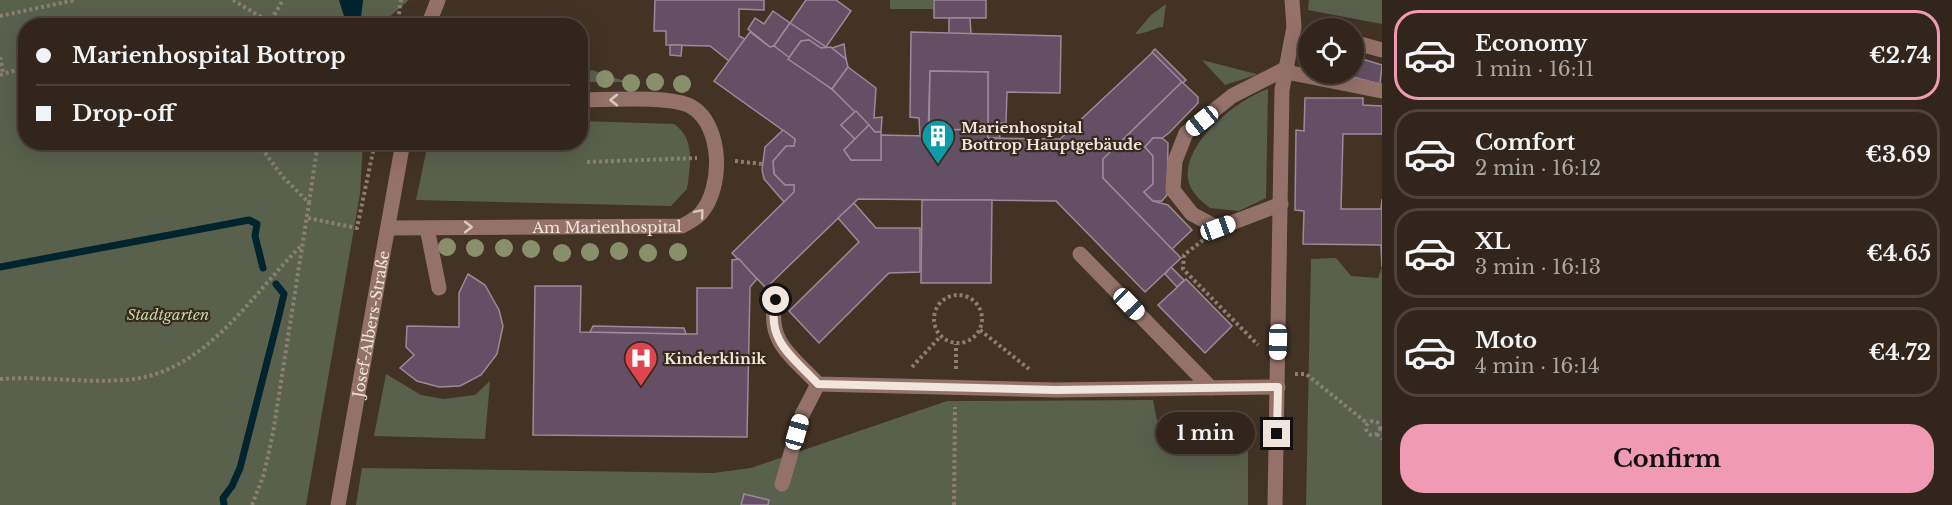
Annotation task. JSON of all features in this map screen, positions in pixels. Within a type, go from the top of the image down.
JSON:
[{"type":"street","points":[[431,18],[438,0]]},
{"type":"street","points":[[1292,0],[1298,19]]},
{"type":"street","points":[[1275,505],[1282,90],[1286,70],[1298,37]]},
{"type":"street","points":[[1364,45],[1382,50]]},
{"type":"street","points":[[1281,204],[1218,228],[1192,214],[1173,190],[1176,161],[1186,133],[1232,96],[1286,70],[1382,91]]},
{"type":"street","name":"Am Marienhospital","points":[[388,228],[682,226],[693,221],[706,206],[714,188],[715,159],[709,129],[692,107],[676,102],[588,100]]},
{"type":"street","name":"Josef-Albers-Straße","points":[[338,505],[402,150]]},
{"type":"street","points":[[427,228],[439,288]]},
{"type":"street","points":[[1080,254],[1211,388]]},
{"type":"street","points":[[776,300],[771,317],[776,336],[783,348],[818,384],[1056,390],[1211,388],[1278,375]]},
{"type":"street","points":[[782,484],[802,415],[818,384]]},
{"type":"path","points":[[0,16],[75,0]]},
{"type":"path","points":[[233,0],[267,18]]},
{"type":"path","points":[[272,18],[283,0]]},
{"type":"path","points":[[398,18],[401,0]]},
{"type":"path","points":[[0,57],[1,74],[18,69]]},
{"type":"path","points":[[263,150],[282,176],[309,203]]},
{"type":"path","points":[[252,505],[264,474],[273,434],[317,150]]},
{"type":"path","points":[[308,218],[357,228],[373,150]]},
{"type":"path","points":[[587,162],[715,159],[762,164]]},
{"type":"path","points":[[1218,228],[1184,255],[1183,269],[1278,375],[1306,374],[1367,423]]},
{"type":"path","points":[[0,380],[125,380],[157,373],[184,362],[218,337],[244,310],[268,278],[301,245]]},
{"type":"path","points":[[956,294],[970,298],[977,303],[982,313],[980,330],[967,342],[956,344],[940,337],[935,328],[934,312],[941,301],[956,294]]},
{"type":"path","points":[[980,330],[1030,370]]},
{"type":"path","points":[[889,387],[914,366],[940,337]]},
{"type":"path","points":[[954,505],[956,344]]},
{"type":"path","points":[[1367,423],[1371,421],[1379,425],[1377,434]]},
{"type":"path","points":[[1367,423],[1367,432],[1377,434],[1382,439]]},
{"type":"green space","name":"Stadtgarten","points":[[0,0],[339,0],[345,18],[18,18],[18,150],[363,150],[360,194],[306,505],[0,505]]},
{"type":"green space","points":[[363,0],[409,0],[388,18],[361,18]]},
{"type":"green space","points":[[890,0],[933,0],[933,9],[890,9]]},
{"type":"green space","points":[[1309,0],[1382,0],[1382,24],[1364,21],[1364,18],[1350,18],[1308,10]]},
{"type":"green space","points":[[1166,4],[1163,27],[1135,34],[1151,15]]},
{"type":"green space","points":[[1202,60],[1256,74],[1256,75],[1225,85]]},
{"type":"green space","points":[[592,70],[624,82],[588,82],[588,72]]},
{"type":"green space","points":[[1268,89],[1266,198],[1239,211],[1210,208],[1196,196],[1189,184],[1189,165],[1194,151],[1203,137],[1228,112]]},
{"type":"green space","points":[[588,121],[674,124],[686,137],[689,145],[687,189],[671,206],[416,200],[427,150],[588,150]]},
{"type":"green space","points":[[1336,258],[1351,276],[1378,278],[1382,267],[1382,505],[1306,505],[1311,259]]},
{"type":"green space","points":[[386,374],[421,395],[443,399],[475,395],[490,381],[485,439],[374,436]]},
{"type":"green space","points":[[1153,400],[1157,421],[1248,437],[1248,505],[356,505],[362,468],[713,473],[751,468],[947,401]]},
{"type":"water","points":[[339,0],[363,0],[361,18],[345,18]]},
{"type":"building","points":[[655,0],[764,0],[764,10],[739,9],[739,36],[745,39],[729,61],[710,46],[666,45],[666,31],[654,31]]},
{"type":"building","points":[[806,0],[836,0],[851,11],[826,47],[790,23]]},
{"type":"building","points":[[934,0],[986,0],[986,18],[934,18]]},
{"type":"building","points":[[773,11],[790,23],[774,46],[770,47],[748,29],[755,18],[764,24]]},
{"type":"building","points":[[949,18],[970,18],[971,34],[949,34]]},
{"type":"building","points":[[790,23],[826,47],[821,48],[809,40],[801,41],[788,59],[774,46]]},
{"type":"building","name":"Marienhospital Bottrop Hauptgebäude","points":[[750,32],[770,47],[774,46],[842,97],[856,111],[841,125],[855,139],[844,150],[851,160],[881,160],[881,135],[928,136],[929,130],[988,129],[988,138],[1060,139],[1154,51],[1183,81],[1103,159],[1103,178],[1181,258],[1145,292],[1056,201],[858,199],[766,288],[732,253],[794,192],[794,185],[785,185],[774,174],[773,161],[786,146],[794,146],[795,139],[714,81]]},
{"type":"building","points":[[911,32],[1061,36],[1060,93],[1007,92],[1006,123],[998,123],[1000,138],[988,138],[988,72],[930,71],[928,136],[920,136],[919,118],[910,117]]},
{"type":"building","points":[[809,40],[821,48],[831,47],[846,59],[848,67],[832,89],[788,59],[801,41]]},
{"type":"building","points":[[844,44],[846,59],[832,48]]},
{"type":"building","points":[[670,45],[682,45],[681,56],[670,55]]},
{"type":"building","points":[[1155,49],[1186,80],[1183,83],[1152,52]]},
{"type":"building","points":[[1364,59],[1382,65],[1380,84],[1364,80]]},
{"type":"building","points":[[848,67],[876,88],[874,118],[882,117],[881,132],[875,132],[832,89]]},
{"type":"building","points":[[930,71],[988,72],[988,129],[929,130]]},
{"type":"building","points":[[1182,82],[1198,97],[1198,103],[1169,133],[1162,138],[1153,138],[1145,147],[1153,156],[1153,184],[1144,192],[1153,201],[1168,205],[1192,230],[1172,249],[1103,178],[1103,159]]},
{"type":"building","points":[[1305,98],[1363,98],[1363,105],[1382,106],[1382,134],[1343,134],[1341,209],[1381,209],[1382,199],[1382,267],[1381,245],[1303,244],[1304,211],[1295,210],[1296,130],[1304,131]]},
{"type":"building","points":[[856,111],[869,125],[855,139],[841,125]]},
{"type":"building","points":[[869,125],[875,132],[881,132],[881,160],[851,160],[844,150]]},
{"type":"building","points":[[783,130],[795,139],[794,146],[786,146],[773,161],[774,174],[785,185],[794,185],[794,192],[784,202],[764,179],[762,170],[765,147]]},
{"type":"building","points":[[1153,138],[1162,138],[1168,143],[1167,195],[1162,201],[1153,201],[1144,192],[1153,184],[1153,156],[1145,147]]},
{"type":"building","points":[[922,200],[992,200],[991,283],[921,283]]},
{"type":"building","points":[[854,203],[876,228],[920,228],[920,272],[889,273],[819,343],[789,311],[859,242],[838,218]]},
{"type":"building","name":"Kinderklinik","points":[[739,259],[757,279],[750,287],[747,437],[533,435],[535,286],[581,286],[580,332],[697,334],[697,288],[732,288],[732,260]]},
{"type":"building","points":[[1171,267],[1184,280],[1177,287],[1165,274]]},
{"type":"building","points":[[468,274],[485,285],[499,310],[503,326],[497,354],[481,375],[460,386],[439,387],[417,381],[400,368],[414,355],[406,347],[407,326],[459,327],[459,293]]},
{"type":"building","points":[[1186,279],[1232,326],[1205,353],[1158,305]]},
{"type":"building","points":[[593,326],[684,328],[686,334],[590,332]]},
{"type":"building","points":[[744,494],[769,500],[768,505],[741,505]]},
{"type":"waterway","points":[[0,267],[249,220],[257,224],[255,236],[263,268]]},
{"type":"waterway","points":[[224,505],[223,498],[232,486],[240,468],[284,294],[276,284]]},
{"type":"place","name":"Marienhospital Bottrop Hauptgebäude","points":[[938,165]]},
{"type":"place","name":"Kinderklinik","points":[[641,387]]},
{"type":"route","points":[[776,300],[771,317],[776,336],[783,348],[818,384],[1056,390],[1278,387],[1277,434]]}]
